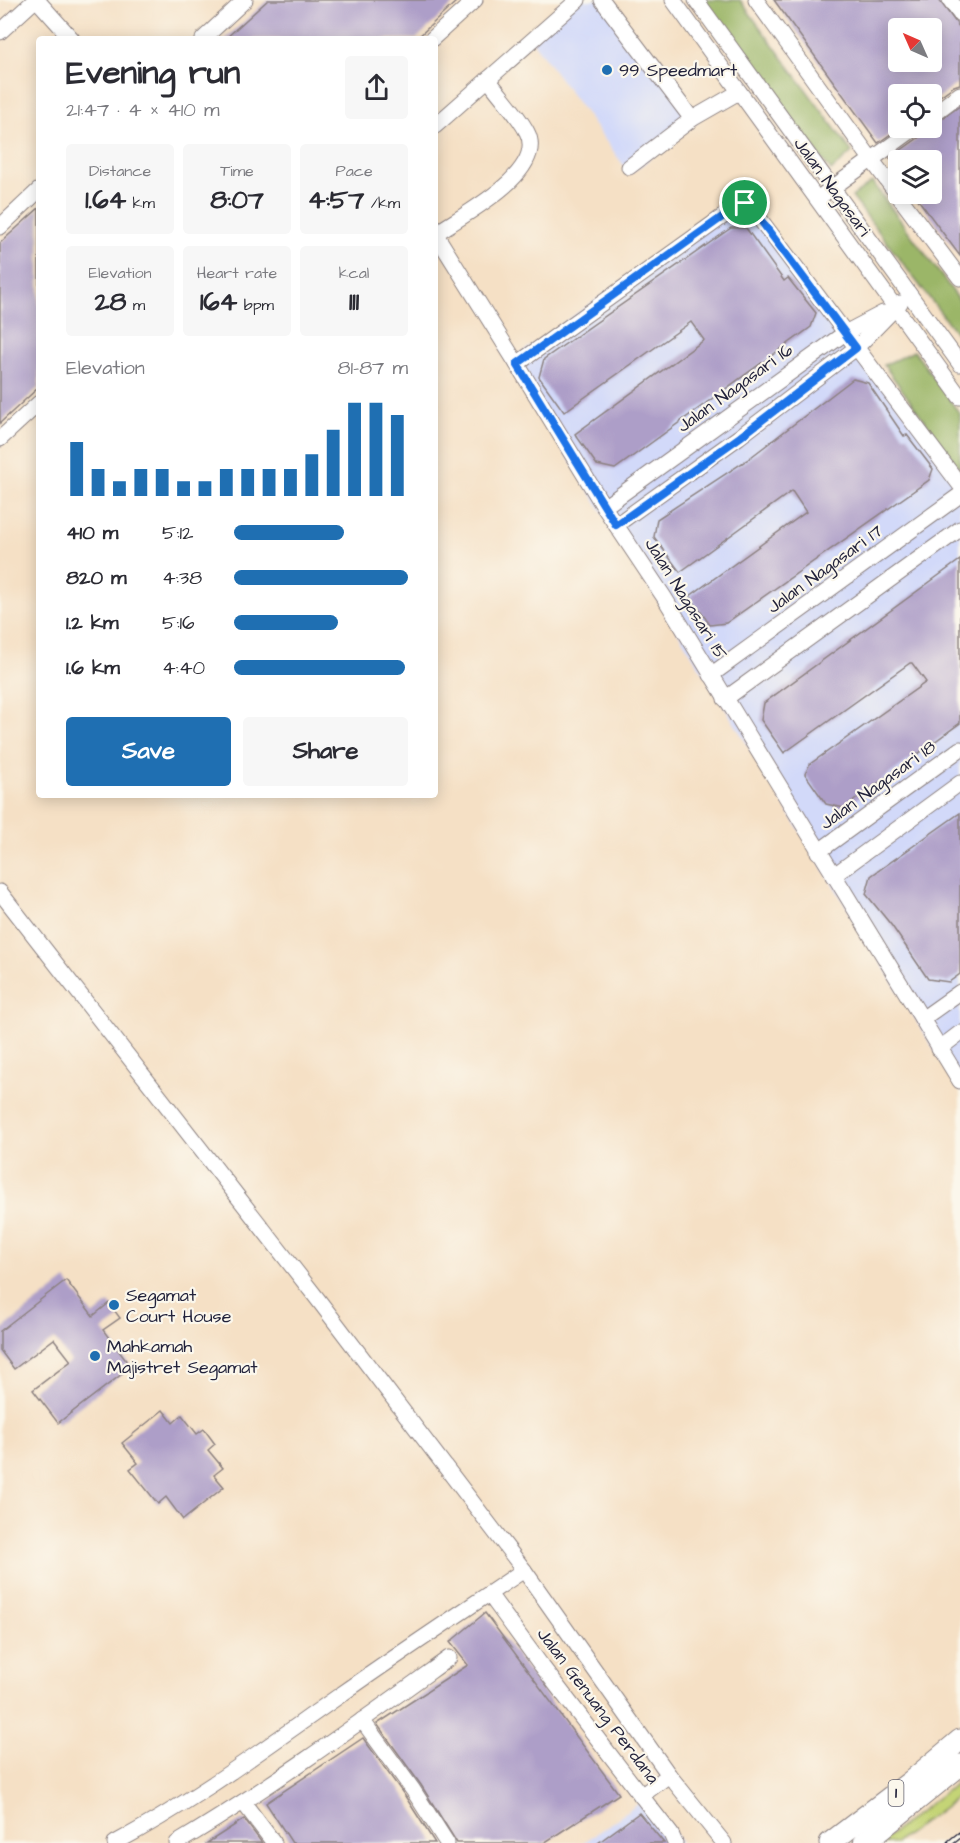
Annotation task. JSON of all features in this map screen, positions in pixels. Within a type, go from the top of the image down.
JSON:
[{"type":"highway","name":"1","points":[[830,1843],[910,1782],[960,1740]]},
{"type":"highway","name":"1","points":[[864,1843],[960,1765]]},
{"type":"street","points":[[0,32],[36,0],[69,36]]},
{"type":"street","points":[[206,36],[245,0]]},
{"type":"street","points":[[435,36],[475,0]]},
{"type":"street","points":[[438,123],[578,0]]},
{"type":"street","points":[[602,0],[692,119]]},
{"type":"street","name":"Jalan Nagasari","points":[[673,0],[960,397]]},
{"type":"street","name":"Jalan Nagasari","points":[[696,0],[960,364]]},
{"type":"street","points":[[756,0],[960,278]]},
{"type":"street","points":[[950,0],[960,14]]},
{"type":"street","points":[[438,231],[499,190],[519,174],[528,160],[531,148],[527,133],[488,79]]},
{"type":"street","points":[[629,167],[692,119],[739,92]]},
{"type":"street","points":[[942,108],[960,94]]},
{"type":"street","points":[[816,199],[901,138]]},
{"type":"street","points":[[0,226],[36,193]]},
{"type":"street","points":[[517,364],[739,205],[745,203],[750,206],[960,485]]},
{"type":"street","name":"Jalan Nagasari 15","points":[[438,238],[604,507],[664,597],[960,1081]]},
{"type":"street","points":[[616,525],[740,437],[856,348],[894,307],[909,295]]},
{"type":"street","name":"Jalan Nagasari 16","points":[[604,507],[845,333],[894,307]]},
{"type":"street","points":[[0,439],[36,406]]},
{"type":"street","name":"Jalan Nagasari 17","points":[[711,675],[960,495]]},
{"type":"street","points":[[725,699],[960,529]]},
{"type":"street","name":"Jalan Nagasari 18","points":[[818,852],[960,749]]},
{"type":"street","points":[[833,876],[960,783]]},
{"type":"street","points":[[0,892],[316,1297],[524,1570],[669,1775],[724,1843]]},
{"type":"street","points":[[921,1019],[960,992]]},
{"type":"street","points":[[939,1048],[960,1033]]},
{"type":"street","points":[[117,1842],[150,1824],[231,1772],[394,1657],[524,1570]]},
{"type":"street","name":"Jalan Genuang Perdana","points":[[489,1594],[671,1834],[675,1843]]},
{"type":"street","points":[[177,1843],[243,1802],[448,1658]]},
{"type":"street","points":[[362,1720],[447,1843]]},
{"type":"street","points":[[641,1796],[669,1775]]},
{"type":"street","points":[[243,1802],[273,1843]]},
{"type":"shaded area","points":[[569,0],[608,0],[700,120],[630,174],[528,35]]},
{"type":"shaded area","points":[[737,200],[960,484],[960,1092],[709,682],[508,362]]},
{"type":"shaded area","points":[[648,1797],[681,1843],[583,1843]]},
{"type":"green space","points":[[703,0],[740,0],[852,152],[831,171]]},
{"type":"green space","points":[[872,182],[960,301],[960,338],[852,197]]},
{"type":"green space","points":[[914,351],[960,414],[960,469],[884,365]]},
{"type":"green space","points":[[960,1780],[960,1795],[896,1843],[880,1843]]},
{"type":"building","points":[[268,0],[458,0],[419,36],[228,36]]},
{"type":"building","points":[[774,0],[939,0],[960,28],[960,84],[942,95],[942,84],[888,84],[888,136],[878,143]]},
{"type":"building","points":[[960,106],[960,256],[921,204],[942,204],[942,150],[901,150],[918,138],[942,138],[942,119]]},
{"type":"building","points":[[36,211],[36,390],[0,423],[0,243]]},
{"type":"building","points":[[731,228],[746,228],[784,281],[788,278],[816,313],[811,327],[615,469],[597,465],[575,434],[704,340],[691,322],[564,412],[539,377],[544,359]]},
{"type":"building","points":[[853,379],[868,383],[904,436],[907,435],[933,469],[929,480],[726,623],[710,625],[690,596],[806,512],[792,491],[680,572],[654,537],[657,519],[747,460]]},
{"type":"building","points":[[960,560],[960,723],[844,808],[826,804],[805,774],[810,764],[926,682],[910,663],[784,753],[761,720],[764,703]]},
{"type":"building","points":[[960,813],[960,974],[949,982],[928,979],[892,926],[866,894],[871,876]]},
{"type":"building","name":"Mahkamah Majistret Segamat","points":[[66,1280],[93,1316],[109,1303],[120,1318],[103,1330],[131,1367],[58,1423],[33,1390],[71,1361],[54,1339],[14,1369],[0,1350],[0,1331]]},
{"type":"building","points":[[163,1410],[173,1423],[182,1415],[197,1434],[204,1429],[215,1444],[208,1450],[223,1468],[214,1475],[224,1487],[183,1520],[166,1497],[158,1504],[130,1469],[138,1463],[122,1443]]},
{"type":"building","points":[[485,1613],[619,1794],[544,1843],[457,1843],[421,1785],[377,1724],[468,1665],[450,1642]]},
{"type":"building","points":[[363,1738],[405,1796],[435,1843],[292,1843],[266,1803]]},
{"type":"building","points":[[639,1813],[664,1843],[598,1843]]},
{"type":"building","points":[[244,1819],[262,1843],[207,1843]]},
{"type":"railway","points":[[950,1843],[960,1835]]},
{"type":"place","name":"99 Speedmart","points":[[607,70]]},
{"type":"place","name":"Segamat Court House","points":[[114,1305]]},
{"type":"place","name":"Mahkamah Majistret Segamat","points":[[95,1356]]},
{"type":"route","points":[[745,203],[750,206],[856,348],[740,437],[616,525],[517,364],[634,279],[745,203]]}]
